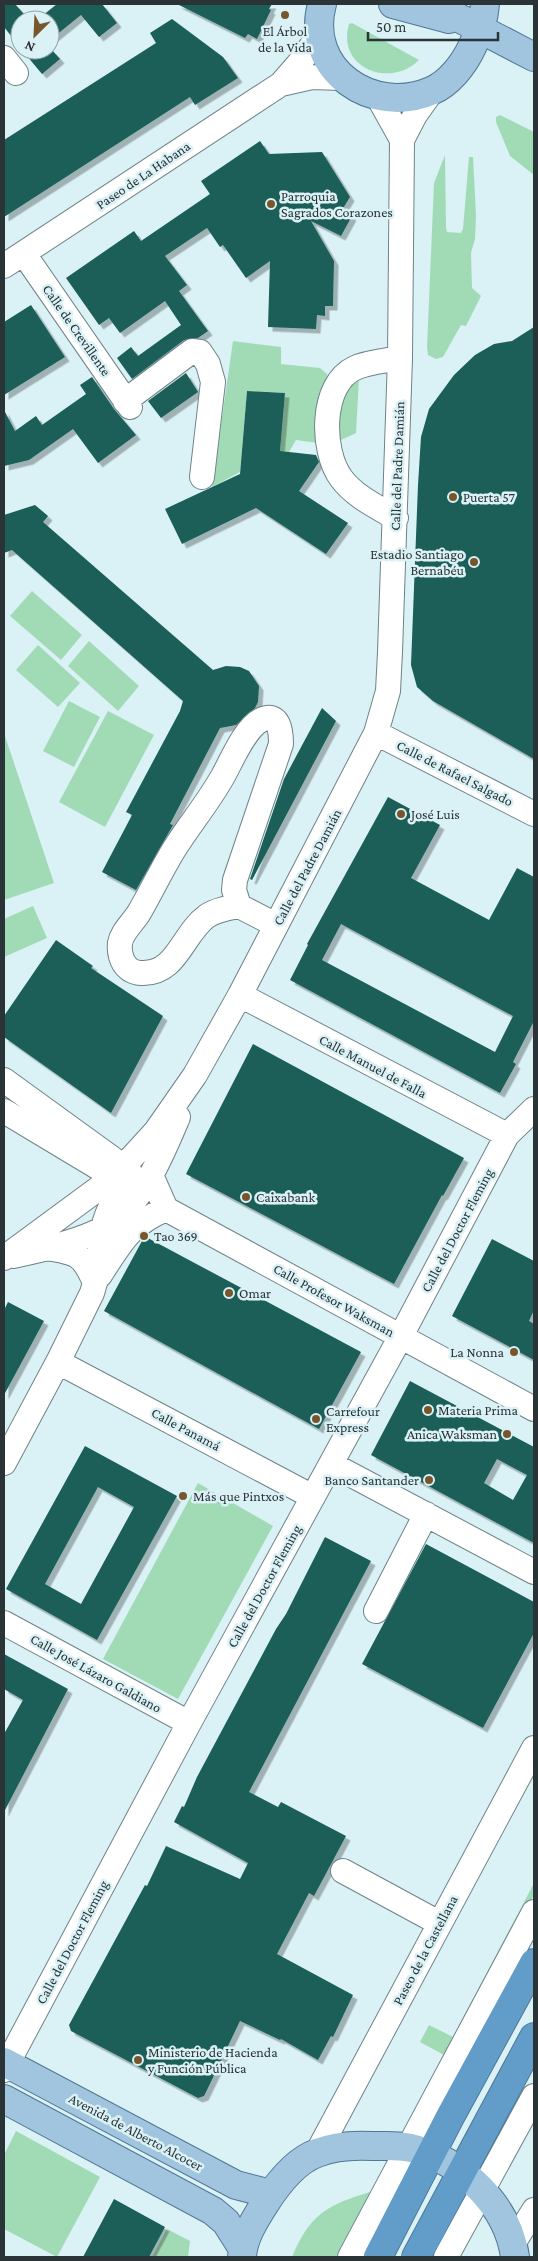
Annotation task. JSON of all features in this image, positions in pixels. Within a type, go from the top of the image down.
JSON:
[{"type":"highway","points":[[378,2257],[420,2151],[534,1963]]},
{"type":"highway","points":[[416,2257],[534,2037]]},
{"type":"main road","points":[[322,4],[320,34],[327,57],[342,78],[362,90],[377,95],[404,97],[432,91],[442,85],[468,55],[483,16]]},
{"type":"main road","points":[[393,4],[483,16]]},
{"type":"main road","points":[[432,4],[483,16],[534,57]]},
{"type":"main road","name":"Avenida de Alberto Alcocer","points":[[5,2065],[236,2185],[271,2194]]},
{"type":"main road","points":[[4,2099],[213,2211],[226,2222],[243,2253]]},
{"type":"main road","points":[[243,2253],[251,2226],[271,2194],[298,2165],[317,2153],[357,2145],[420,2151],[462,2171],[482,2190],[495,2206],[514,2251]]},
{"type":"street","points":[[281,84],[301,61],[320,34]]},
{"type":"street","points":[[281,84],[312,77],[342,78]]},
{"type":"street","name":"Paseo de La Habana","points":[[4,266],[281,84]]},
{"type":"street","points":[[402,140],[415,115],[432,91]]},
{"type":"street","points":[[377,95],[402,140]]},
{"type":"street","name":"Calle del Padre Damián","points":[[95,1282],[104,1228],[113,1200],[140,1160],[156,1131],[195,1075],[240,995],[376,733],[388,690],[396,518],[402,140]]},
{"type":"street","name":"Calle de Crevillente","points":[[24,254],[128,404],[192,351],[200,352],[208,364],[213,382],[202,477]]},
{"type":"street","points":[[396,518],[356,494],[340,477],[326,433],[333,394],[343,376],[355,368],[400,358]]},
{"type":"street","points":[[239,906],[234,890],[235,880],[281,744],[281,731],[279,723],[275,719],[259,720],[249,730],[211,798],[173,851],[139,913],[126,930],[120,942],[123,961],[128,968],[136,973],[160,971],[170,964],[190,933],[208,915],[239,906],[276,925]]},
{"type":"street","name":"Calle de Rafael Salgado","points":[[376,733],[534,814]]},
{"type":"street","name":"Calle Manuel de Falla","points":[[240,995],[507,1135]]},
{"type":"street","name":"Calle del Padre Damián","points":[[4,1259],[86,1237],[104,1228],[132,1204],[151,1175],[170,1136],[195,1075]]},
{"type":"street","points":[[4,1080],[119,1172]]},
{"type":"street","name":"Calle del Doctor Fleming","points":[[5,2065],[189,1723],[401,1336],[507,1135],[534,1109]]},
{"type":"street","points":[[4,1111],[119,1172]]},
{"type":"street","name":"Calle del Padre Damián","points":[[4,1259],[119,1172],[156,1131]]},
{"type":"street","points":[[4,1463],[58,1362],[95,1282],[121,1242],[132,1229],[151,1216],[166,1209],[151,1175]]},
{"type":"street","name":"Calle Profesor Waksman","points":[[166,1209],[534,1409]]},
{"type":"street","name":"Calle del Padre Damián","points":[[47,1248],[66,1251],[80,1258],[87,1263],[95,1282]]},
{"type":"street","name":"Calle Panamá","points":[[58,1362],[314,1497]]},
{"type":"street","points":[[331,1464],[534,1572]]},
{"type":"street","points":[[376,1611],[426,1514]]},
{"type":"street","name":"Calle José Lázaro Galdiano","points":[[4,1623],[189,1723]]},
{"type":"street","name":"Paseo de la Castellana","points":[[317,2153],[439,1922],[534,1748]]},
{"type":"street","points":[[343,1871],[439,1922]]},
{"type":"street","points":[[350,2257],[420,2151],[419,2125],[534,1912]]},
{"type":"street","points":[[446,2257],[534,2096]]},
{"type":"street","points":[[514,2251],[534,2210]]},
{"type":"green space","points":[[352,23],[419,60],[407,69],[394,73],[381,73],[368,69],[358,62],[350,52],[347,39],[349,24]]},
{"type":"green space","points":[[500,115],[534,132],[534,175],[510,156],[496,122],[496,117]]},
{"type":"green space","points":[[445,155],[446,228],[447,232],[461,233],[463,229],[469,157],[473,157],[476,215],[475,239],[471,253],[472,288],[481,296],[466,326],[461,325],[443,357],[436,359],[428,355],[427,347],[434,183]]},
{"type":"green space","points":[[233,341],[281,347],[281,364],[320,368],[327,374],[328,383],[318,443],[296,440],[289,452],[280,451],[285,393],[247,391],[240,472],[212,487]]},
{"type":"green space","points":[[359,378],[356,433],[337,442],[340,407],[343,398],[352,384]]},
{"type":"green space","points":[[32,591],[82,635],[61,660],[10,616]]},
{"type":"green space","points":[[89,641],[139,686],[118,711],[68,666]]},
{"type":"green space","points":[[38,645],[80,683],[58,707],[16,670]]},
{"type":"green space","points":[[69,701],[100,717],[74,767],[43,751]]},
{"type":"green space","points":[[108,711],[154,735],[105,827],[59,802]]},
{"type":"green space","points":[[4,733],[54,883],[4,900]]},
{"type":"green space","points":[[33,906],[47,938],[4,957],[4,919]]},
{"type":"green space","points":[[198,1483],[273,1526],[178,1699],[103,1659]]},
{"type":"green space","points":[[534,1883],[534,1895],[435,2082],[431,2079],[444,2055],[420,2042],[429,2025],[453,2037]]},
{"type":"green space","points":[[16,2131],[100,2177],[57,2257],[4,2229],[4,2155]]},
{"type":"green space","points":[[370,2192],[336,2257],[292,2257],[306,2231],[322,2213],[342,2202]]},
{"type":"green space","points":[[167,2229],[190,2241],[188,2257],[152,2257]]},
{"type":"building","points":[[4,4],[15,4],[20,10],[10,10],[10,34],[4,27]]},
{"type":"building","points":[[57,4],[102,4],[117,23],[99,37],[81,15],[60,32],[60,10],[50,10]]},
{"type":"building","points":[[177,4],[272,4],[257,39],[248,34],[245,38]]},
{"type":"building","points":[[172,19],[223,57],[238,78],[195,105],[190,97],[4,217],[4,140],[156,43],[150,33]]},
{"type":"building","points":[[30,60],[59,60],[42,74]]},
{"type":"building","points":[[260,141],[269,154],[322,152],[350,197],[342,210],[352,216],[341,236],[311,221],[334,261],[333,306],[325,306],[325,316],[317,315],[316,329],[268,327],[270,261],[246,278],[223,245],[220,247],[207,228],[165,256],[187,285],[179,291],[208,331],[198,338],[184,340],[132,379],[117,358],[131,347],[138,356],[181,325],[165,301],[120,333],[109,318],[99,325],[66,278],[134,231],[141,241],[210,194],[201,181]]},
{"type":"building","points":[[31,305],[65,357],[4,395],[4,322]]},
{"type":"building","name":"Estadio Santiago Bernabéu","points":[[534,327],[534,759],[433,701],[417,687],[411,665],[421,437],[429,409],[454,375],[475,355],[494,344],[512,341]]},
{"type":"building","points":[[186,373],[198,392],[161,418],[148,401]]},
{"type":"building","points":[[92,377],[114,409],[136,435],[98,463],[73,429],[29,460],[4,466],[4,410],[15,431],[36,416],[42,425],[86,394],[80,385]]},
{"type":"building","points":[[247,391],[285,393],[280,451],[316,455],[319,462],[299,491],[348,523],[326,554],[256,508],[182,544],[165,509],[240,474]]},
{"type":"building","points":[[35,505],[48,516],[43,522],[213,670],[226,666],[240,667],[249,671],[259,686],[258,702],[255,708],[236,725],[220,728],[170,824],[173,825],[136,890],[102,872],[132,815],[126,812],[180,711],[183,701],[12,550],[4,553],[4,515]]},
{"type":"building","points":[[322,708],[336,721],[252,880],[250,879],[284,779]]},
{"type":"building","points":[[388,797],[440,825],[411,878],[489,920],[517,868],[534,877],[534,1021],[513,1062],[516,1064],[500,1093],[290,980],[307,944]],"holes":[[[341,924],[513,1016],[495,1052],[322,960]]]},
{"type":"building","points":[[56,940],[93,966],[91,968],[163,1016],[111,1113],[4,1037],[4,1016]]},
{"type":"building","points":[[253,1044],[464,1158],[394,1284],[186,1174]]},
{"type":"building","points":[[146,1237],[361,1352],[319,1429],[104,1311],[142,1241]]},
{"type":"building","points":[[492,1239],[534,1261],[534,1310],[529,1321],[534,1324],[534,1360],[452,1316]]},
{"type":"building","points":[[8,1302],[44,1321],[4,1395],[4,1310]]},
{"type":"building","points":[[410,1381],[534,1447],[534,1543],[371,1455]],"holes":[[[497,1459],[527,1475],[513,1500],[484,1483]]]},
{"type":"building","points":[[85,1446],[177,1496],[97,1640],[6,1589]],"holes":[[[98,1487],[134,1507],[81,1604],[45,1584]]]},
{"type":"building","points":[[325,1537],[371,1561],[249,1792],[278,1807],[281,1802],[346,1836],[314,1896],[309,1893],[277,1954],[353,1995],[333,2037],[331,2036],[318,2060],[281,2039],[240,2021],[204,2096],[198,2098],[71,2031],[69,2025],[145,1885],[147,1886],[166,1846],[240,1879],[248,1863],[174,1822],[182,1806],[184,1807],[197,1777],[276,1629],[286,1614]]},
{"type":"building","points":[[426,1544],[534,1602],[534,1633],[483,1728],[362,1664]]},
{"type":"building","points":[[4,1654],[68,1689],[4,1812],[4,1734],[23,1700],[4,1689]]},
{"type":"building","points":[[114,2199],[165,2227],[149,2257],[83,2257]]},
{"type":"place","name":"El Árbol de la Vida","points":[[285,15]]},
{"type":"place","name":"Parroquia Sagrados Corazones","points":[[271,204]]},
{"type":"place","name":"Puerta 57","points":[[453,497]]},
{"type":"place","name":"Estadio Santiago Bernabéu","points":[[474,562]]},
{"type":"place","name":"José Luis","points":[[401,814]]},
{"type":"place","name":"Caixabank","points":[[246,1197]]},
{"type":"place","name":"Tao 369","points":[[144,1236]]},
{"type":"place","name":"Omar","points":[[229,1293]]},
{"type":"place","name":"La Nonna","points":[[514,1352]]},
{"type":"place","name":"Materia Prima","points":[[428,1410]]},
{"type":"place","name":"Carrefour Express","points":[[316,1419]]},
{"type":"place","name":"Anica Waksman","points":[[507,1434]]},
{"type":"place","name":"Banco Santander","points":[[429,1480]]},
{"type":"place","name":"Más que Pintxos","points":[[183,1496]]},
{"type":"place","name":"Ministerio de Hacienda y Función Pública","points":[[138,2060]]}]
